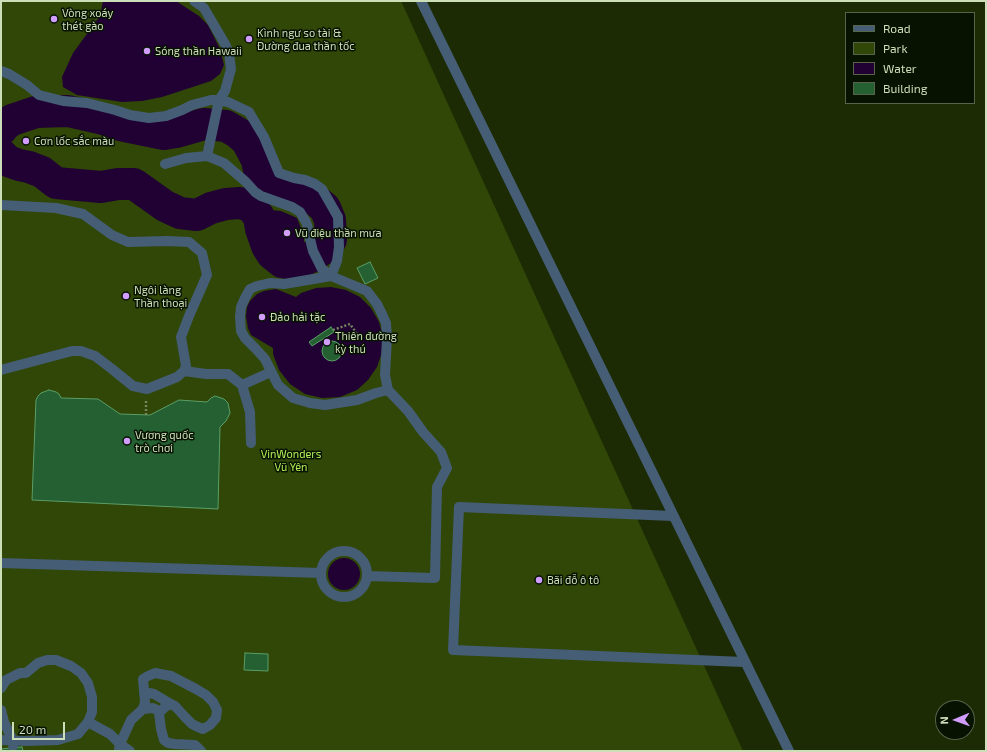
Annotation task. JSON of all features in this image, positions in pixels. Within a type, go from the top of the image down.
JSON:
[{"type":"street","points":[[194,1],[204,8],[211,18],[229,53],[229,77],[225,91],[218,104],[207,156]]},
{"type":"street","points":[[421,1],[789,751]]},
{"type":"street","points":[[1,71],[27,85],[39,95],[63,102],[87,103],[130,115],[149,118],[166,116],[212,100],[218,104],[233,104],[249,112],[264,137],[279,172],[294,178],[306,180],[322,189],[338,216],[339,247],[337,261],[331,276]]},
{"type":"street","points":[[165,164],[186,158],[207,156],[224,163],[261,196],[292,207],[300,212],[306,222],[313,250],[322,269],[331,276],[367,291],[377,304],[382,314],[386,323],[387,338],[385,375],[388,390],[408,411],[423,432],[441,452],[447,468],[438,488],[435,578],[366,576]]},
{"type":"street","points":[[1,205],[56,208],[83,214],[112,235],[128,242],[189,242],[202,253],[207,275],[181,337],[186,366],[184,371],[177,377],[147,389],[133,386],[94,356],[81,351],[72,351],[1,370]]},
{"type":"street","points":[[331,276],[284,284],[270,283],[250,289],[241,307],[241,331],[245,338],[264,359],[278,385],[293,398],[310,404],[341,404],[388,390]]},
{"type":"street","points":[[184,371],[217,375],[228,374],[242,385],[250,412],[251,443]]},
{"type":"street","points":[[242,385],[271,372]]},
{"type":"street","points":[[673,516],[459,507],[453,650],[744,662]]},
{"type":"street","points":[[344,550],[352,552],[363,561],[366,568],[366,576],[365,583],[361,590],[347,597],[339,597],[326,589],[322,582],[321,567],[330,555],[344,550]]},
{"type":"street","points":[[1,563],[321,573]]},
{"type":"street","points":[[1,688],[6,680],[20,673],[26,673],[38,663],[47,660],[56,660],[71,666],[81,673],[88,683],[92,697],[92,712],[88,722],[78,734],[58,740],[13,745],[1,740]]},
{"type":"street","points":[[143,709],[143,679],[155,673],[171,676],[206,695],[213,702],[217,710],[216,718],[210,726],[203,729],[192,724],[175,706],[154,694],[144,692]]},
{"type":"street","points":[[159,713],[166,706],[171,704]]},
{"type":"street","points":[[119,748],[131,720],[143,709],[153,708],[159,713],[164,740],[168,743],[195,745],[200,751]]},
{"type":"street","points":[[1,710],[13,745]]},
{"type":"street","points":[[88,722],[110,734],[119,748],[130,751]]},
{"type":"path","points":[[333,330],[350,324],[362,341]]},
{"type":"green space","name":"VinWonders Vũ Yên","points":[[1,1],[401,1],[743,751],[1,751]]},
{"type":"water","name":"Sóng thần Hawaii","points":[[103,1],[176,1],[199,16],[208,25],[220,49],[224,65],[220,74],[211,81],[162,97],[142,101],[122,102],[77,95],[63,87],[62,77],[73,53],[100,16]]},
{"type":"water","name":"Vũ điệu thần mưa","points":[[270,210],[281,211],[297,218],[304,236],[304,244],[301,253],[292,258],[286,258],[273,242],[270,230]]},
{"type":"water","name":"Thiên đường kỳ thú","points":[[331,287],[346,290],[360,297],[371,308],[379,322],[383,337],[382,352],[377,367],[368,380],[357,390],[340,397],[322,398],[305,394],[290,384],[279,370],[273,354],[273,348],[251,335],[246,316],[247,307],[250,301],[257,294],[264,291],[276,289],[296,297],[301,293],[316,288]]},
{"type":"water","points":[[344,558],[355,563],[360,574],[355,585],[344,590],[333,585],[328,574],[333,563]]},
{"type":"building","points":[[370,262],[378,278],[365,284],[357,268]]},
{"type":"building","points":[[331,327],[334,332],[312,346],[309,342]]},
{"type":"building","points":[[332,341],[339,344],[342,351],[339,358],[332,361],[325,358],[322,351],[325,344]]},
{"type":"building","name":"Vương quốc trò chơi","points":[[49,390],[59,394],[61,398],[98,399],[120,414],[150,415],[179,400],[207,402],[215,396],[224,399],[228,403],[230,413],[226,421],[220,427],[218,509],[32,500],[36,400],[41,393]]},
{"type":"building","points":[[245,653],[268,654],[268,671],[244,670]]},
{"type":"building","points":[[22,747],[23,751],[1,751],[1,749]]},
{"type":"waterway","points":[[1,130],[12,120],[36,112],[68,111],[103,119],[120,125],[164,134],[204,124],[226,126],[238,133],[247,141],[257,160],[261,180],[273,187],[314,199],[325,208],[330,220],[331,240],[325,248],[309,258],[293,264],[282,262],[272,254],[267,246],[261,229],[259,217],[251,206],[240,203],[226,204],[211,208],[197,215],[180,213],[165,206],[134,184],[118,184],[101,187],[56,183],[42,172],[8,161],[1,154]]},
{"type":"place","name":"Vòng xoáy thét gào","points":[[54,19]]},
{"type":"place","name":"Kình ngư so tài & Đường đua thần tốc","points":[[249,39]]},
{"type":"place","name":"Sóng thần Hawaii","points":[[147,51]]},
{"type":"place","name":"Cơn lốc sắc màu","points":[[26,141]]},
{"type":"place","name":"Vũ điệu thần mưa","points":[[287,233]]},
{"type":"place","name":"Ngôi làng Thần thoại","points":[[126,296]]},
{"type":"place","name":"Đảo hải tặc","points":[[262,317]]},
{"type":"place","name":"Thiên đường kỳ thú","points":[[327,342]]},
{"type":"place","name":"Vương quốc trò chơi","points":[[127,441]]},
{"type":"place","name":"Bãi đỗ ô tô","points":[[539,580]]}]
